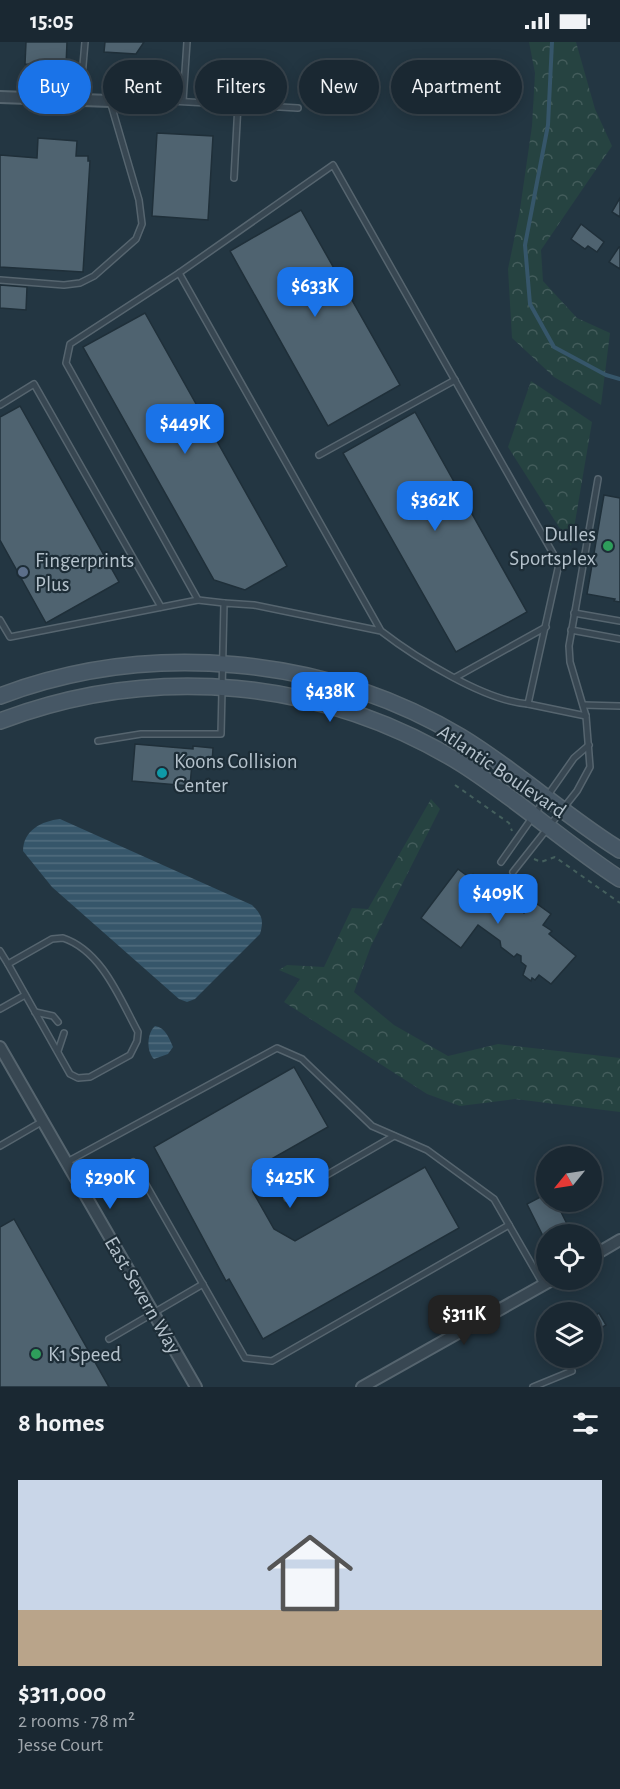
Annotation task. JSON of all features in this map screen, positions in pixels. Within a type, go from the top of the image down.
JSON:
[{"type":"main road","name":"Atlantic Boulevard","points":[[0,696],[39,683],[109,668],[157,663],[225,664],[330,682],[387,701],[459,736],[620,850]]},
{"type":"main road","name":"Atlantic Boulevard","points":[[0,721],[46,705],[105,692],[165,686],[223,686],[302,698],[391,727],[464,766],[620,879]]},
{"type":"street","points":[[0,97],[18,98]]},
{"type":"street","name":"East Severn Way","points":[[0,1047],[196,1387]]},
{"type":"street","points":[[602,1252],[619,1243]]},
{"type":"street","points":[[362,1387],[536,1289]]},
{"type":"lane","points":[[83,60],[85,42]]},
{"type":"lane","points":[[187,42],[183,101],[195,102]]},
{"type":"lane","points":[[287,107],[298,108]]},
{"type":"lane","points":[[0,280],[64,285],[80,283],[94,276],[136,239],[142,224],[139,200],[114,114]]},
{"type":"lane","points":[[234,178],[237,114]]},
{"type":"lane","points":[[198,600],[66,363],[70,344],[179,273],[333,165],[559,564],[528,704]]},
{"type":"lane","points":[[179,273],[381,631],[409,653],[487,694],[513,703],[586,716]]},
{"type":"lane","points":[[320,455],[455,380]]},
{"type":"lane","points":[[0,405],[34,384],[161,607]]},
{"type":"lane","points":[[513,872],[562,810],[590,767],[586,716],[570,662],[571,630],[598,479]]},
{"type":"lane","points":[[0,620],[10,638],[198,600],[254,605],[381,631]]},
{"type":"lane","points":[[98,741],[141,734],[221,734],[225,664],[224,603]]},
{"type":"lane","points":[[574,613],[620,621]]},
{"type":"lane","points":[[456,677],[546,627]]},
{"type":"lane","points":[[571,630],[620,639]]},
{"type":"lane","points":[[583,705],[620,706]]},
{"type":"lane","points":[[501,862],[574,758],[590,745]]},
{"type":"lane","points":[[0,951],[70,1074],[78,1078],[90,1077],[130,1055],[137,1041],[138,1032],[111,983],[90,955],[75,942],[63,938],[52,939],[8,964]]},
{"type":"lane","points":[[0,1009],[26,994]]},
{"type":"lane","points":[[35,1012],[53,1016],[58,1022]]},
{"type":"lane","points":[[58,1052],[64,1033]]},
{"type":"lane","points":[[66,1162],[277,1048],[302,1059],[372,1126],[427,1150],[494,1199],[536,1264]]},
{"type":"lane","points":[[0,1146],[44,1121]]},
{"type":"lane","points":[[287,1198],[394,1136]]},
{"type":"lane","points":[[133,1162],[245,1358],[273,1360],[509,1225]]},
{"type":"lane","points":[[109,1340],[203,1284]]},
{"type":"lane","points":[[533,1387],[572,1371]]},
{"type":"path","points":[[455,784],[509,823],[512,829],[510,836]]},
{"type":"path","points":[[537,860],[541,862],[555,857],[620,903]]},
{"type":"green space","points":[[529,42],[576,42],[595,109],[612,146],[541,250],[543,281],[577,318],[610,333],[601,405],[554,377],[512,338],[508,269],[519,216],[532,126],[535,73]]},
{"type":"green space","points":[[531,381],[592,422],[571,546],[508,447]]},
{"type":"green space","points":[[431,799],[440,809],[371,946],[354,992],[394,1025],[448,1056],[498,1044],[620,1058],[620,1112],[515,1099],[460,1106],[427,1094],[284,1002],[300,979],[279,970],[287,965],[324,967],[352,908],[368,909]]},
{"type":"water","points":[[60,819],[252,905],[261,918],[260,934],[195,999],[187,1002],[179,999],[52,887],[23,851],[26,837],[30,832],[40,824]]},
{"type":"water","points":[[155,1026],[164,1031],[173,1047],[168,1054],[154,1059],[151,1056],[149,1042],[150,1033]]},
{"type":"building","points":[[26,42],[67,42],[66,60],[25,60]]},
{"type":"building","points":[[105,42],[144,42],[136,54],[104,52]]},
{"type":"building","points":[[157,133],[213,136],[208,220],[152,216]]},
{"type":"building","points":[[38,138],[77,141],[76,156],[88,156],[88,161],[90,161],[83,272],[0,267],[0,155],[37,158]]},
{"type":"building","points":[[620,198],[620,217],[612,212]]},
{"type":"building","points":[[301,210],[400,385],[328,426],[230,251]]},
{"type":"building","points":[[581,224],[604,242],[597,252],[588,246],[585,249],[571,239]]},
{"type":"building","points":[[620,247],[620,269],[609,262]]},
{"type":"building","points":[[0,285],[27,287],[26,310],[0,308]]},
{"type":"building","points":[[145,313],[287,566],[245,590],[214,580],[83,347]]},
{"type":"building","points":[[20,406],[119,582],[46,623],[0,540],[0,417]]},
{"type":"building","points":[[415,412],[527,612],[456,652],[343,453]]},
{"type":"building","name":"Dulles Sportsplex","points":[[604,495],[620,498],[620,602],[587,594]]},
{"type":"building","name":"Koons Collision Center","points":[[135,744],[193,749],[193,746],[213,748],[212,764],[192,763],[190,786],[132,781]]},
{"type":"building","points":[[458,869],[470,878],[473,874],[514,908],[515,906],[524,913],[533,901],[551,914],[543,925],[552,931],[549,934],[576,956],[551,984],[539,975],[531,981],[523,975],[526,966],[521,962],[521,956],[517,954],[514,957],[501,947],[500,941],[478,925],[461,948],[421,918]]},
{"type":"building","points":[[294,1067],[328,1127],[252,1170],[253,1192],[274,1229],[295,1241],[425,1167],[459,1228],[263,1339],[229,1279],[226,1281],[154,1147]]},
{"type":"building","points":[[536,1199],[536,1212],[561,1212],[567,1224],[537,1224],[527,1204]]},
{"type":"building","points":[[14,1219],[109,1387],[0,1387],[0,1227]]},
{"type":"waterway","points":[[552,42],[548,125],[525,245],[530,304],[554,347],[606,375],[620,379]]},
{"type":"place","name":"Dulles Sportsplex","points":[[608,546]]},
{"type":"place","name":"Fingerprints Plus","points":[[23,572]]},
{"type":"place","name":"Koons Collision Center","points":[[162,773]]},
{"type":"place","name":"K1 Speed","points":[[36,1354]]}]
